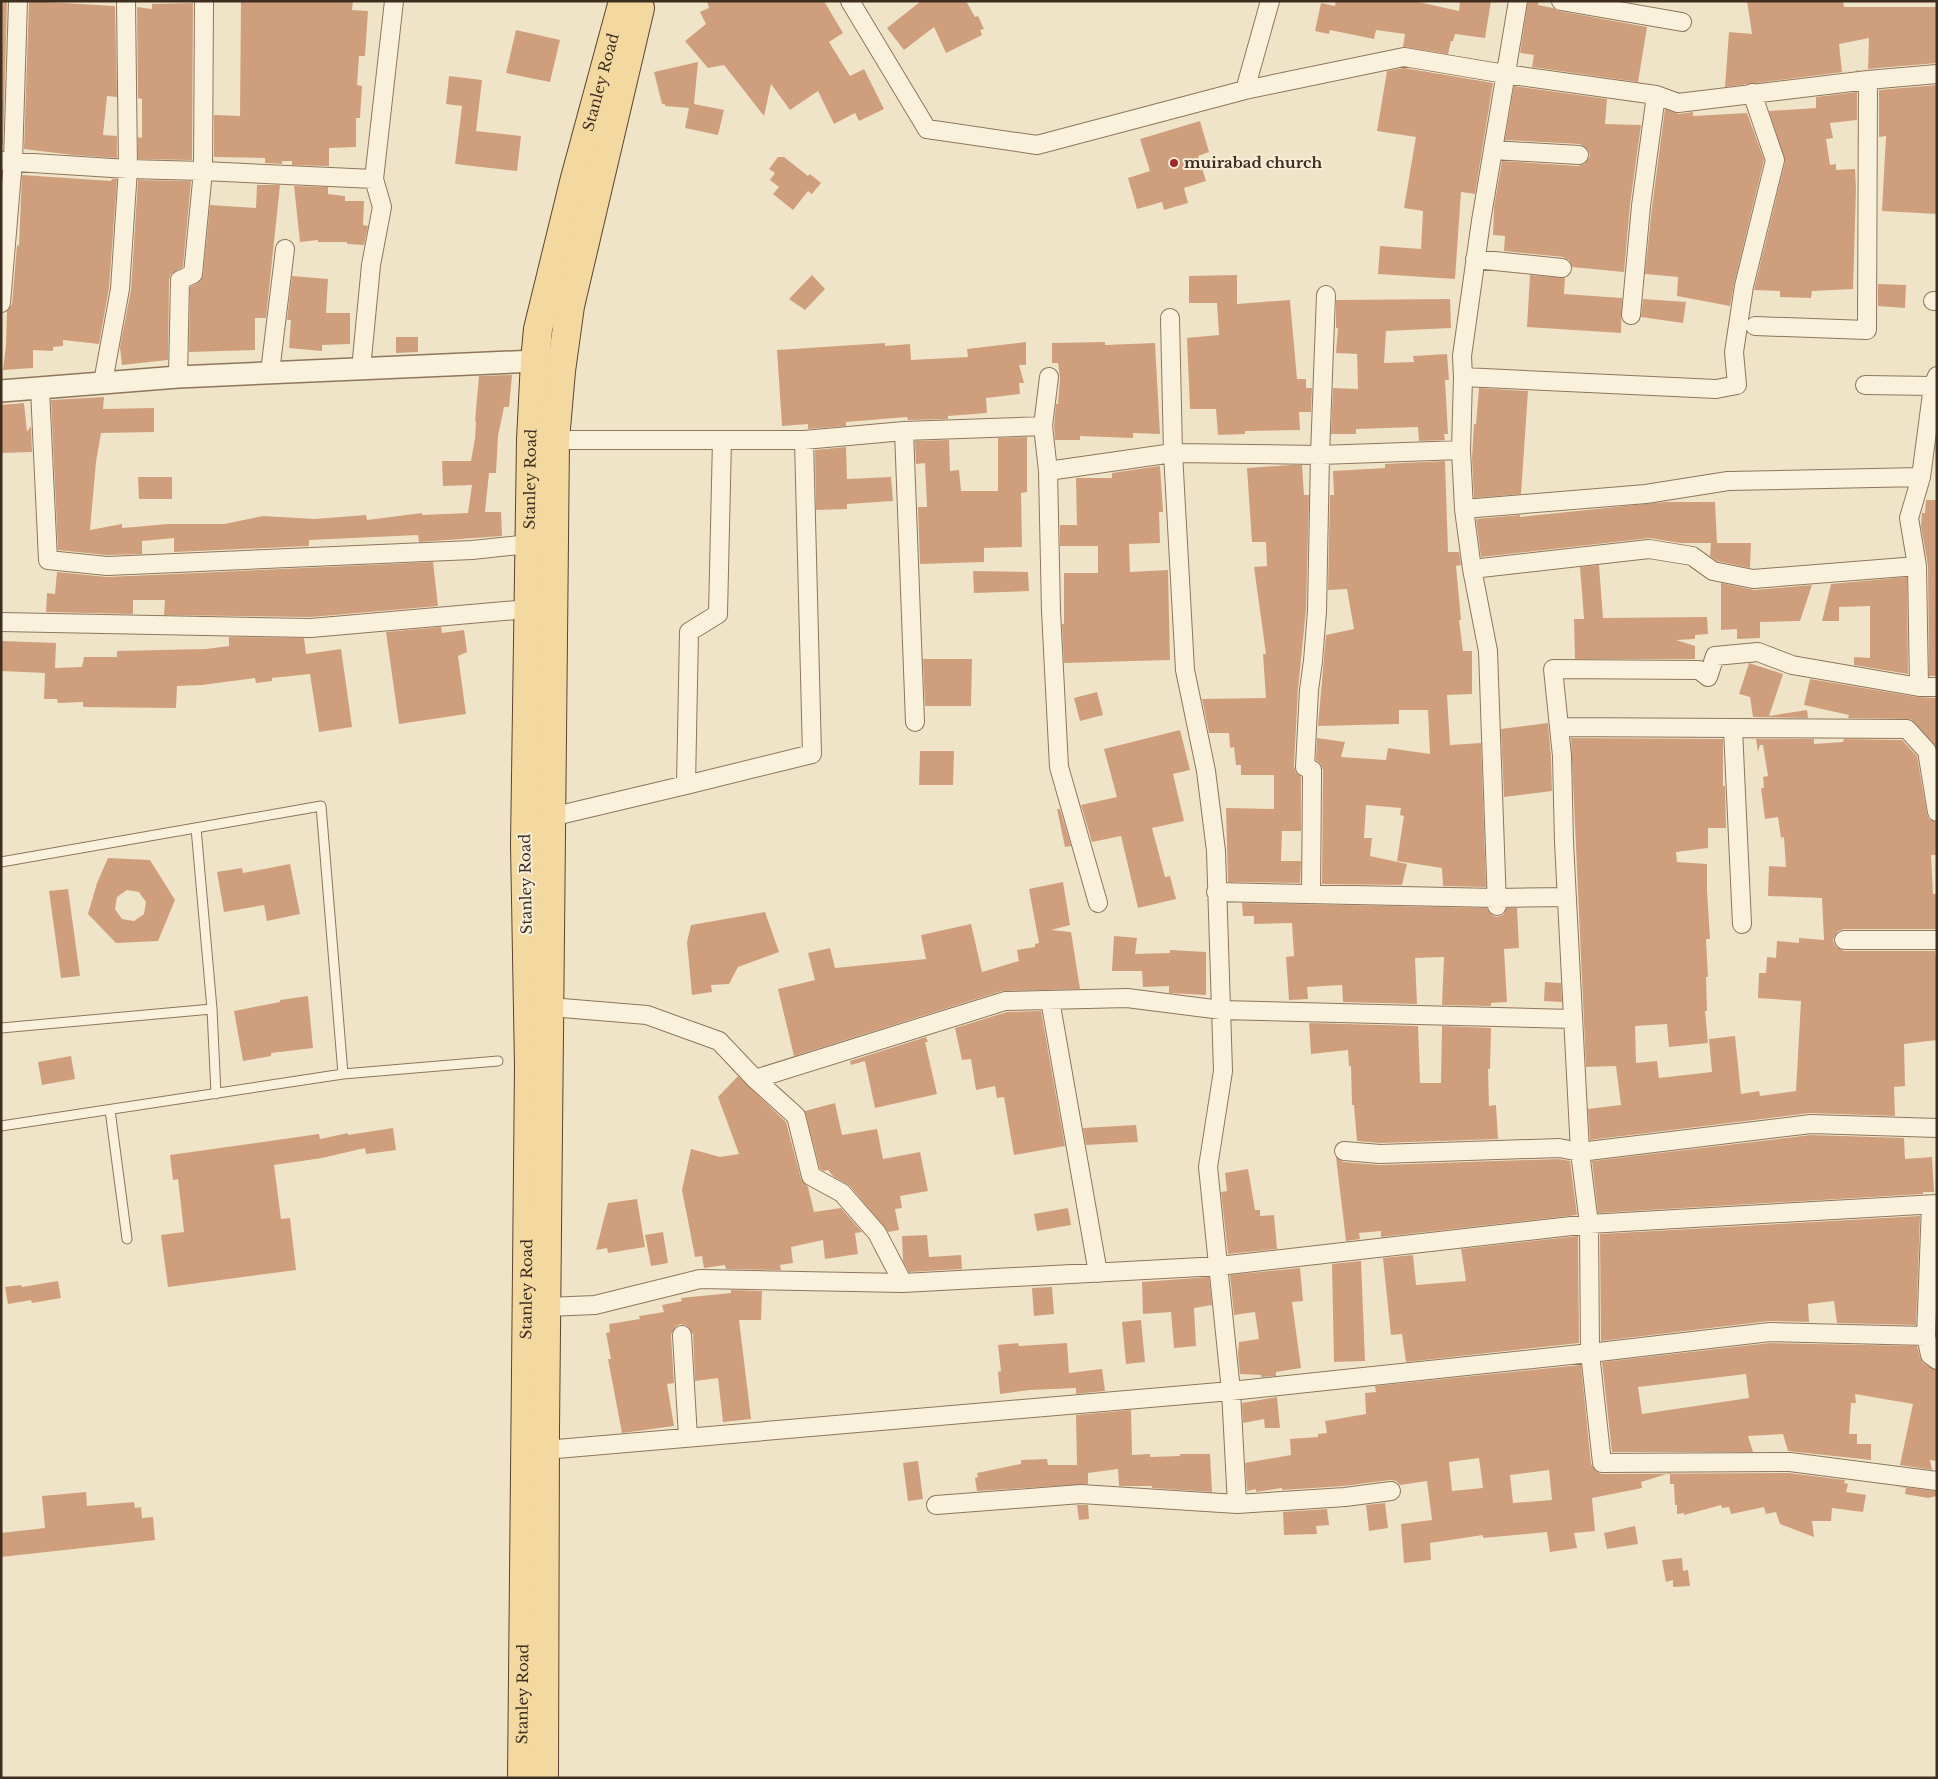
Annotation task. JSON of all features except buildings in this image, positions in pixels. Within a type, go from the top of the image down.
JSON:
[{"type":"main road","name":"Stanley Road","points":[[544,1778],[546,1307],[552,817],[548,425],[535,361],[542,310],[574,182],[623,1]]},
{"type":"main road","name":"Stanley Road","points":[[522,1778],[529,1076],[525,844],[529,544],[570,306],[641,1]]},
{"type":"street","points":[[1,303],[7,161],[18,1]]},
{"type":"street","points":[[103,382],[120,289],[128,169],[126,1]]},
{"type":"street","points":[[178,377],[180,280],[193,274],[204,171],[204,1]]},
{"type":"street","points":[[361,369],[371,265],[382,207],[374,179],[394,1]]},
{"type":"street","points":[[850,1],[927,129],[1038,144],[1246,90],[1404,57],[1506,74],[1656,95],[1678,103],[1868,80],[1937,74]]},
{"type":"street","points":[[1246,90],[1270,1]]},
{"type":"street","points":[[1497,902],[1488,651],[1472,568],[1464,509],[1461,450],[1462,356],[1475,259],[1518,1]]},
{"type":"street","points":[[1561,1],[1682,22]]},
{"type":"street","points":[[1755,326],[1866,330],[1868,80]]},
{"type":"street","points":[[1463,378],[1716,389],[1737,385],[1734,352],[1744,286],[1775,160],[1752,93]]},
{"type":"street","points":[[1631,315],[1641,206],[1656,95]]},
{"type":"street","points":[[1493,150],[1579,155]]},
{"type":"street","points":[[7,161],[128,169],[374,179]]},
{"type":"street","points":[[270,372],[285,248]]},
{"type":"street","points":[[1475,259],[1562,268]]},
{"type":"street","points":[[1311,894],[1312,770],[1305,767],[1309,690],[1314,661],[1317,611],[1326,295]]},
{"type":"street","points":[[1170,318],[1173,453],[1185,670],[1206,771],[1216,851],[1223,1071],[1208,1167],[1231,1391],[1237,1504]]},
{"type":"street","points":[[1,391],[178,377],[535,361]]},
{"type":"street","points":[[1049,377],[1044,426],[1048,471],[1051,611],[1059,767],[1098,903]]},
{"type":"street","points":[[1865,385],[1935,381],[1921,476],[1910,518],[1917,566],[1919,687]]},
{"type":"street","points":[[40,389],[48,560],[107,566],[472,550],[529,544]]},
{"type":"street","points":[[548,425],[722,440],[804,440],[904,431],[1044,426]]},
{"type":"street","points":[[904,431],[915,722]]},
{"type":"street","points":[[686,785],[688,632],[718,614],[722,440]]},
{"type":"street","points":[[552,817],[812,754],[804,440]]},
{"type":"street","points":[[1048,471],[1173,453],[1320,455],[1461,450]]},
{"type":"street","points":[[1464,509],[1646,494],[1728,481],[1921,476]]},
{"type":"street","points":[[1472,568],[1649,549],[1692,556],[1713,571],[1753,579],[1917,566]]},
{"type":"street","points":[[1,622],[311,628],[528,609]]},
{"type":"street","points":[[1937,687],[1919,687],[1792,665],[1758,652],[1715,656],[1708,677],[1698,670],[1553,669],[1562,756],[1572,1019],[1580,1152],[1589,1224],[1590,1354],[1602,1463],[1790,1462],[1937,1481]]},
{"type":"street","points":[[1559,727],[1907,729],[1927,751],[1937,812]]},
{"type":"street","points":[[1733,729],[1742,924]]},
{"type":"street","points":[[1216,892],[1497,902],[1567,897]]},
{"type":"street","points":[[1844,940],[1937,940]]},
{"type":"street","points":[[754,1079],[1005,1001],[1126,998],[1221,1010],[1572,1019]]},
{"type":"street","points":[[1050,1000],[1098,1273]]},
{"type":"street","points":[[550,1008],[648,1015],[719,1041],[754,1079],[796,1116],[812,1176],[842,1193],[871,1226],[877,1233],[904,1283]]},
{"type":"street","points":[[1344,1151],[1380,1154],[1558,1148],[1580,1152],[1811,1124],[1937,1128]]},
{"type":"street","points":[[546,1307],[595,1304],[700,1279],[904,1283],[1218,1266],[1589,1224],[1934,1204],[1926,1336],[1930,1356],[1937,1360]]},
{"type":"street","points":[[545,1450],[688,1436],[1231,1391],[1590,1354],[1770,1332],[1926,1336]]},
{"type":"street","points":[[682,1335],[688,1436]]},
{"type":"street","points":[[936,1505],[1081,1494],[1237,1504],[1344,1497],[1391,1491]]},
{"type":"lane","points":[[1,862],[321,806],[343,1074]]},
{"type":"lane","points":[[196,828],[212,1009],[216,1094]]},
{"type":"lane","points":[[1,1028],[212,1009]]},
{"type":"lane","points":[[1,1126],[343,1074],[498,1061]]},
{"type":"lane","points":[[110,1110],[127,1239]]},
{"type":"place","name":"muirabad church","points":[[1174,163]]}]
